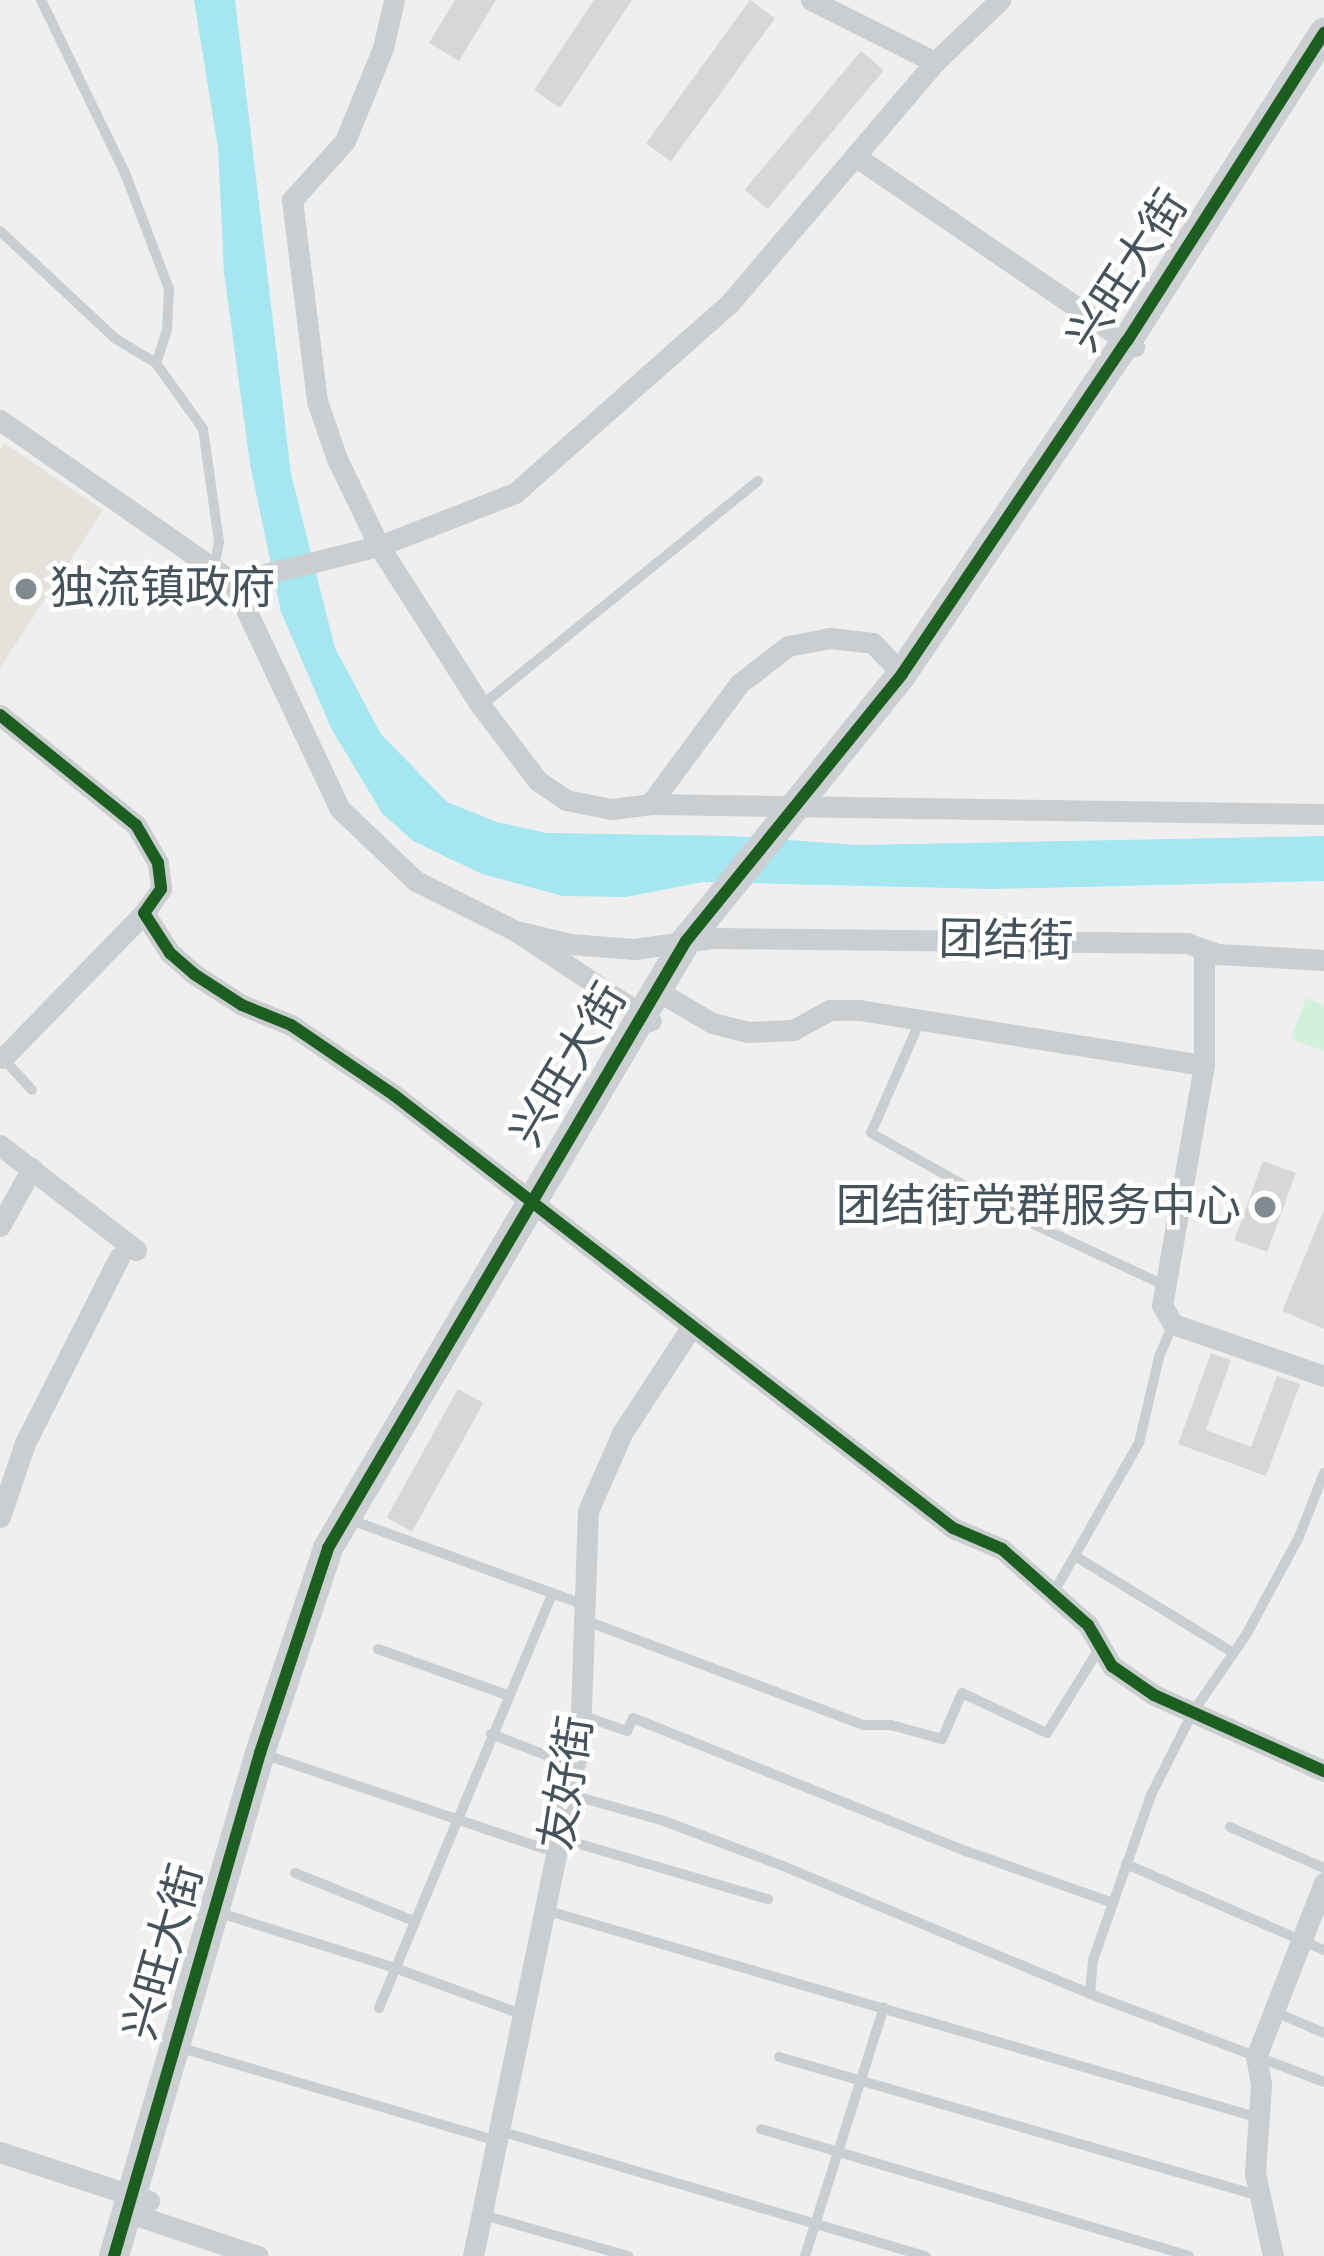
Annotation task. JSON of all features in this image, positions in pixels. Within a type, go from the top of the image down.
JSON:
[{"type":"street","points":[[394,0],[382,48],[345,141],[296,194],[291,206],[317,401],[332,446],[379,546],[481,706],[538,781],[566,800],[611,809],[650,804],[794,816],[1324,814]]},
{"type":"street","points":[[812,0],[839,6],[935,62]]},
{"type":"street","points":[[223,576],[379,546],[515,493],[729,304],[935,62],[1000,0]]},
{"type":"street","name":"兴旺大街","points":[[114,2256],[138,2206],[269,1756],[309,1595],[655,1006],[704,932],[902,674],[1130,343],[1324,33]]},
{"type":"street","name":"兴旺大街","points":[[794,816],[921,666],[1324,48]]},
{"type":"street","points":[[855,157],[1130,343]]},
{"type":"street","points":[[0,420],[223,576],[340,809],[416,881],[655,1006],[747,1032],[793,1030],[830,1010],[921,1019],[1204,1065]]},
{"type":"street","points":[[650,804],[740,683],[788,646],[830,638],[873,643],[902,674]]},
{"type":"street","points":[[0,715],[136,825],[158,863],[161,889],[144,913],[2,1058]]},
{"type":"street","points":[[144,913],[170,953],[216,991],[291,1024],[619,1265],[690,1329],[953,1528],[1002,1549],[1055,1590],[1112,1666],[1193,1712],[1324,1771]]},
{"type":"street","name":"团结街","points":[[517,932],[607,948],[704,932],[1187,944],[1204,950],[1324,960]]},
{"type":"street","points":[[1204,950],[1204,1065],[1162,1305],[1173,1324],[1324,1376]]},
{"type":"street","points":[[0,1145],[127,1254],[25,1443],[0,1517]]},
{"type":"street","points":[[0,1226],[32,1168]]},
{"type":"street","name":"友好街","points":[[473,2256],[574,1766],[588,1511],[622,1433],[690,1329]]},
{"type":"street","points":[[1273,2256],[1255,2174],[1261,2084],[1256,2057],[1270,2009],[1324,1883]]},
{"type":"street","points":[[0,2152],[258,2256]]},
{"type":"street","name":"兴旺大街","points":[[134,2256],[138,2206]]},
{"type":"lane","points":[[41,0],[125,173],[169,290],[167,330],[156,363]]},
{"type":"lane","points":[[0,231],[116,339],[156,363],[202,429],[223,576]]},
{"type":"lane","points":[[481,706],[758,481]]},
{"type":"lane","points":[[921,1019],[871,1132],[1031,1223],[1166,1286]]},
{"type":"lane","points":[[2,1058],[32,1090]]},
{"type":"lane","points":[[1055,1590],[1139,1443],[1159,1358],[1173,1324]]},
{"type":"lane","points":[[1090,1994],[1093,1960],[1151,1796],[1193,1712],[1234,1653],[1300,1537],[1324,1473]]},
{"type":"lane","points":[[353,1521],[553,1593],[584,1612],[863,1726],[904,1727],[942,1739],[962,1693],[1047,1732],[1101,1646]]},
{"type":"lane","points":[[1075,1556],[1234,1653]]},
{"type":"lane","points":[[379,2008],[553,1593]]},
{"type":"lane","points":[[378,1649],[507,1695]]},
{"type":"lane","points":[[580,1715],[627,1731],[633,1718],[966,1851],[1113,1903]]},
{"type":"lane","points":[[491,1734],[574,1766]]},
{"type":"lane","points":[[269,1756],[558,1846],[768,1899]]},
{"type":"lane","points":[[568,1794],[664,1821],[783,1866],[1090,1994],[1324,2082]]},
{"type":"lane","points":[[1229,1827],[1324,1868]]},
{"type":"lane","points":[[1126,1864],[1324,1950]]},
{"type":"lane","points":[[295,1873],[414,1921]]},
{"type":"lane","points":[[545,1910],[1259,2118]]},
{"type":"lane","points":[[223,1914],[524,2015]]},
{"type":"lane","points":[[805,2256],[884,2007]]},
{"type":"lane","points":[[1270,2009],[1324,2033]]},
{"type":"lane","points":[[184,2048],[926,2256]]},
{"type":"lane","points":[[779,2057],[1261,2196]]},
{"type":"lane","points":[[761,2129],[1189,2256]]},
{"type":"lane","points":[[483,2215],[628,2256]]},
{"type":"shaded area","name":"独流镇政府","points":[[4,443],[103,510],[0,668],[0,449]]},
{"type":"green space","points":[[1306,998],[1324,1005],[1324,1051],[1291,1039]]},
{"type":"water","points":[[194,0],[235,0],[291,474],[335,648],[381,734],[447,802],[497,822],[547,833],[734,836],[857,845],[1324,836],[1324,881],[992,889],[703,882],[626,897],[563,896],[482,874],[413,841],[382,813],[332,730],[281,612],[250,464],[224,272],[218,148]]},
{"type":"building","points":[[455,0],[496,0],[459,61],[429,43]]},
{"type":"building","points":[[594,0],[632,0],[560,108],[534,90]]},
{"type":"building","points":[[750,0],[775,18],[671,161],[646,143]]},
{"type":"building","points":[[861,51],[884,70],[768,209],[745,190]]},
{"type":"building","name":"团结街党群服务中心","points":[[1263,1161],[1296,1173],[1267,1252],[1234,1240]]},
{"type":"building","points":[[1324,1210],[1324,1329],[1282,1311]]},
{"type":"building","points":[[1211,1353],[1231,1360],[1206,1430],[1251,1447],[1277,1376],[1300,1384],[1266,1476],[1178,1444]]},
{"type":"building","points":[[458,1389],[483,1403],[412,1532],[387,1518]]},
{"type":"cycle path","points":[[114,2256],[260,1753],[328,1548],[686,941],[902,674],[1127,341],[1324,33]]},
{"type":"cycle path","points":[[0,715],[136,825],[158,863],[161,889],[144,913],[170,953],[194,974],[242,1005],[291,1025],[394,1095],[953,1528],[1002,1549],[1088,1625],[1112,1666],[1154,1695],[1324,1771]]},
{"type":"place","name":"独流镇政府","points":[[26,589]]},
{"type":"place","name":"团结街党群服务中心","points":[[1265,1207]]}]
